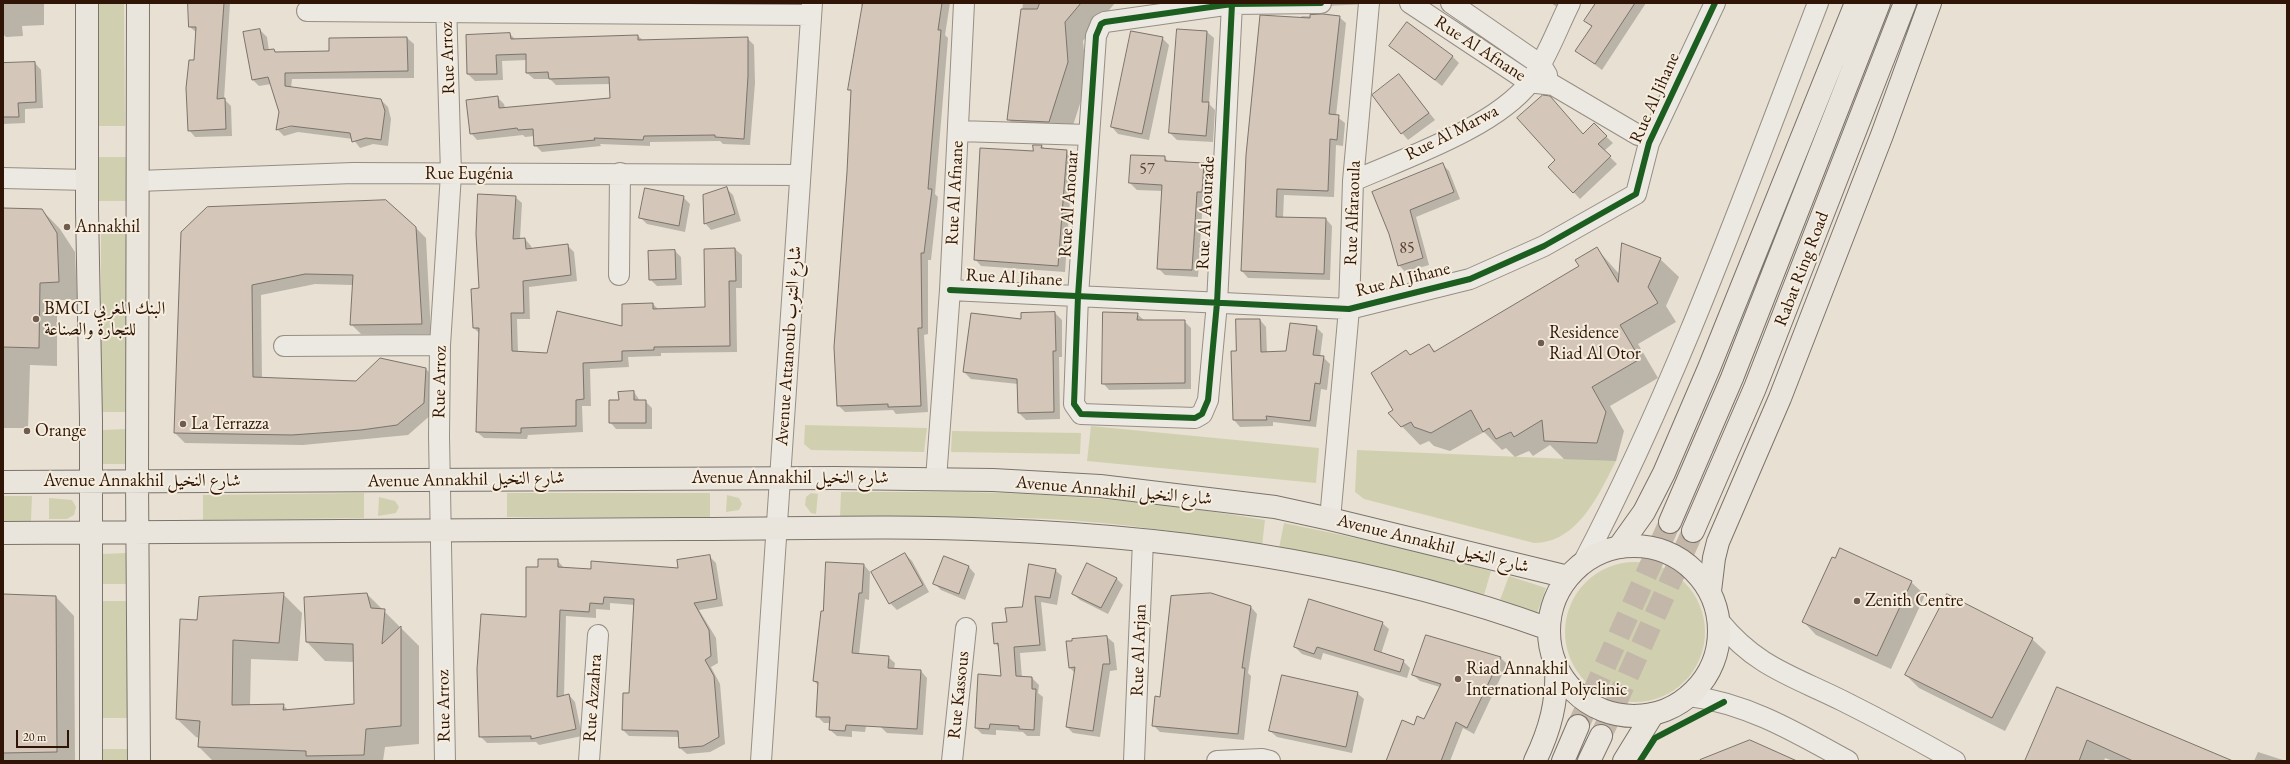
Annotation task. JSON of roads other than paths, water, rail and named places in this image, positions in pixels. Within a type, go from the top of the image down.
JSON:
[{"type":"main road","points":[[87,3],[91,761]]},
{"type":"main road","points":[[138,3],[137,532],[139,761]]},
{"type":"main road","points":[[1619,547],[1644,512],[1664,473],[1712,360],[1856,3]]},
{"type":"main road","name":"Rabat Ring Road","points":[[1670,522],[1732,378],[1879,3]]},
{"type":"main road","name":"Rabat Ring Road","points":[[1693,531],[1755,388],[1905,3]]},
{"type":"main road","points":[[1710,591],[1714,558],[1718,542],[1780,398],[1882,135],[1930,3]]},
{"type":"main road","name":"Avenue Annakhil شارع النخيل","points":[[3,482],[781,478],[993,480],[1107,487],[1276,508],[1576,570]]},
{"type":"main road","points":[[3,533],[441,530],[997,530],[1144,540],[1268,557],[1316,566],[1491,608],[1549,629]]},
{"type":"main road","points":[[1535,761],[1547,734],[1554,711],[1557,689],[1556,666],[1551,648],[1549,629],[1551,611],[1558,593],[1576,570],[1606,550],[1619,547],[1637,546],[1655,548],[1672,554],[1687,564],[1700,576],[1710,591],[1719,621],[1716,654],[1704,679],[1690,696],[1668,709],[1653,714],[1634,716],[1614,714],[1596,708],[1580,697],[1571,688],[1556,666]]},
{"type":"main road","points":[[1624,761],[1653,714]]},
{"type":"main road","points":[[1563,761],[1578,726]]},
{"type":"main road","points":[[1589,761],[1600,736]]},
{"type":"street","name":"Rue Al Afnane","points":[[936,479],[950,290],[964,3]]},
{"type":"street","points":[[1232,4],[1321,3]]},
{"type":"street","name":"Rue Alfaraoula","points":[[1330,518],[1349,309],[1353,181],[1368,3]]},
{"type":"street","name":"Rue Al Afnane","points":[[1410,3],[1529,82],[1553,85],[1638,135]]},
{"type":"street","name":"Rue Al Afnane","points":[[1450,3],[1541,65],[1553,85]]},
{"type":"street","name":"Rue Al Marwa","points":[[1353,181],[1449,138],[1489,117],[1515,97],[1529,82],[1541,65],[1570,3]]},
{"type":"street","name":"Rue Al Jihane","points":[[950,290],[1349,309],[1470,279],[1544,246],[1636,194],[1649,143],[1715,3]]},
{"type":"street","points":[[1576,570],[1629,474],[1649,428],[1725,244],[1818,3]]},
{"type":"street","name":"Rue Al Anouar","points":[[1195,418],[1081,414],[1074,404],[1078,296],[1096,36],[1101,24],[1105,22],[1232,4]]},
{"type":"street","name":"Rue Al Aourade","points":[[1195,418],[1202,414],[1208,400],[1217,303],[1232,4]]},
{"type":"street","points":[[307,11],[446,8],[811,9]]},
{"type":"street","name":"Rue Arroz","points":[[445,761],[440,480],[440,345],[451,174],[446,8]]},
{"type":"street","name":"Avenue Attanoub شارع التنوب","points":[[761,761],[811,9]]},
{"type":"street","points":[[958,131],[1089,135]]},
{"type":"street","points":[[619,275],[620,173]]},
{"type":"street","name":"Rue Eugénia","points":[[138,181],[353,174],[620,173],[800,175]]},
{"type":"street","points":[[3,178],[87,180]]},
{"type":"street","points":[[284,346],[440,345]]},
{"type":"street","name":"Rue Al Arjan","points":[[1134,761],[1144,540]]},
{"type":"street","points":[[1719,621],[1733,638],[1759,660],[1901,730],[1955,761]]},
{"type":"street","name":"Rue Kassous","points":[[952,761],[966,628]]},
{"type":"street","name":"Rue Azzahra","points":[[589,761],[598,635]]},
{"type":"street","points":[[1690,696],[1710,698],[1742,707],[1780,723],[1848,761]]},
{"type":"street","points":[[1217,761],[1262,759],[1270,761]]},
{"type":"tunnel","points":[[1578,726],[1670,522]]},
{"type":"tunnel","points":[[1601,736],[1693,531]]},
{"type":"place","name":"Annakhil","points":[[67,227]]},
{"type":"place","name":"BMCI البنك المغربي للتجارة والصناعة","points":[[36,319]]},
{"type":"place","name":"Residence Riad Al Otor","points":[[1541,343]]},
{"type":"place","name":"La Terrazza","points":[[183,424]]},
{"type":"place","name":"Orange","points":[[27,431]]},
{"type":"place","name":"Zenith Centre","points":[[1857,601]]},
{"type":"place","name":"Riad Annakhil International Polyclinic","points":[[1458,679]]}]
